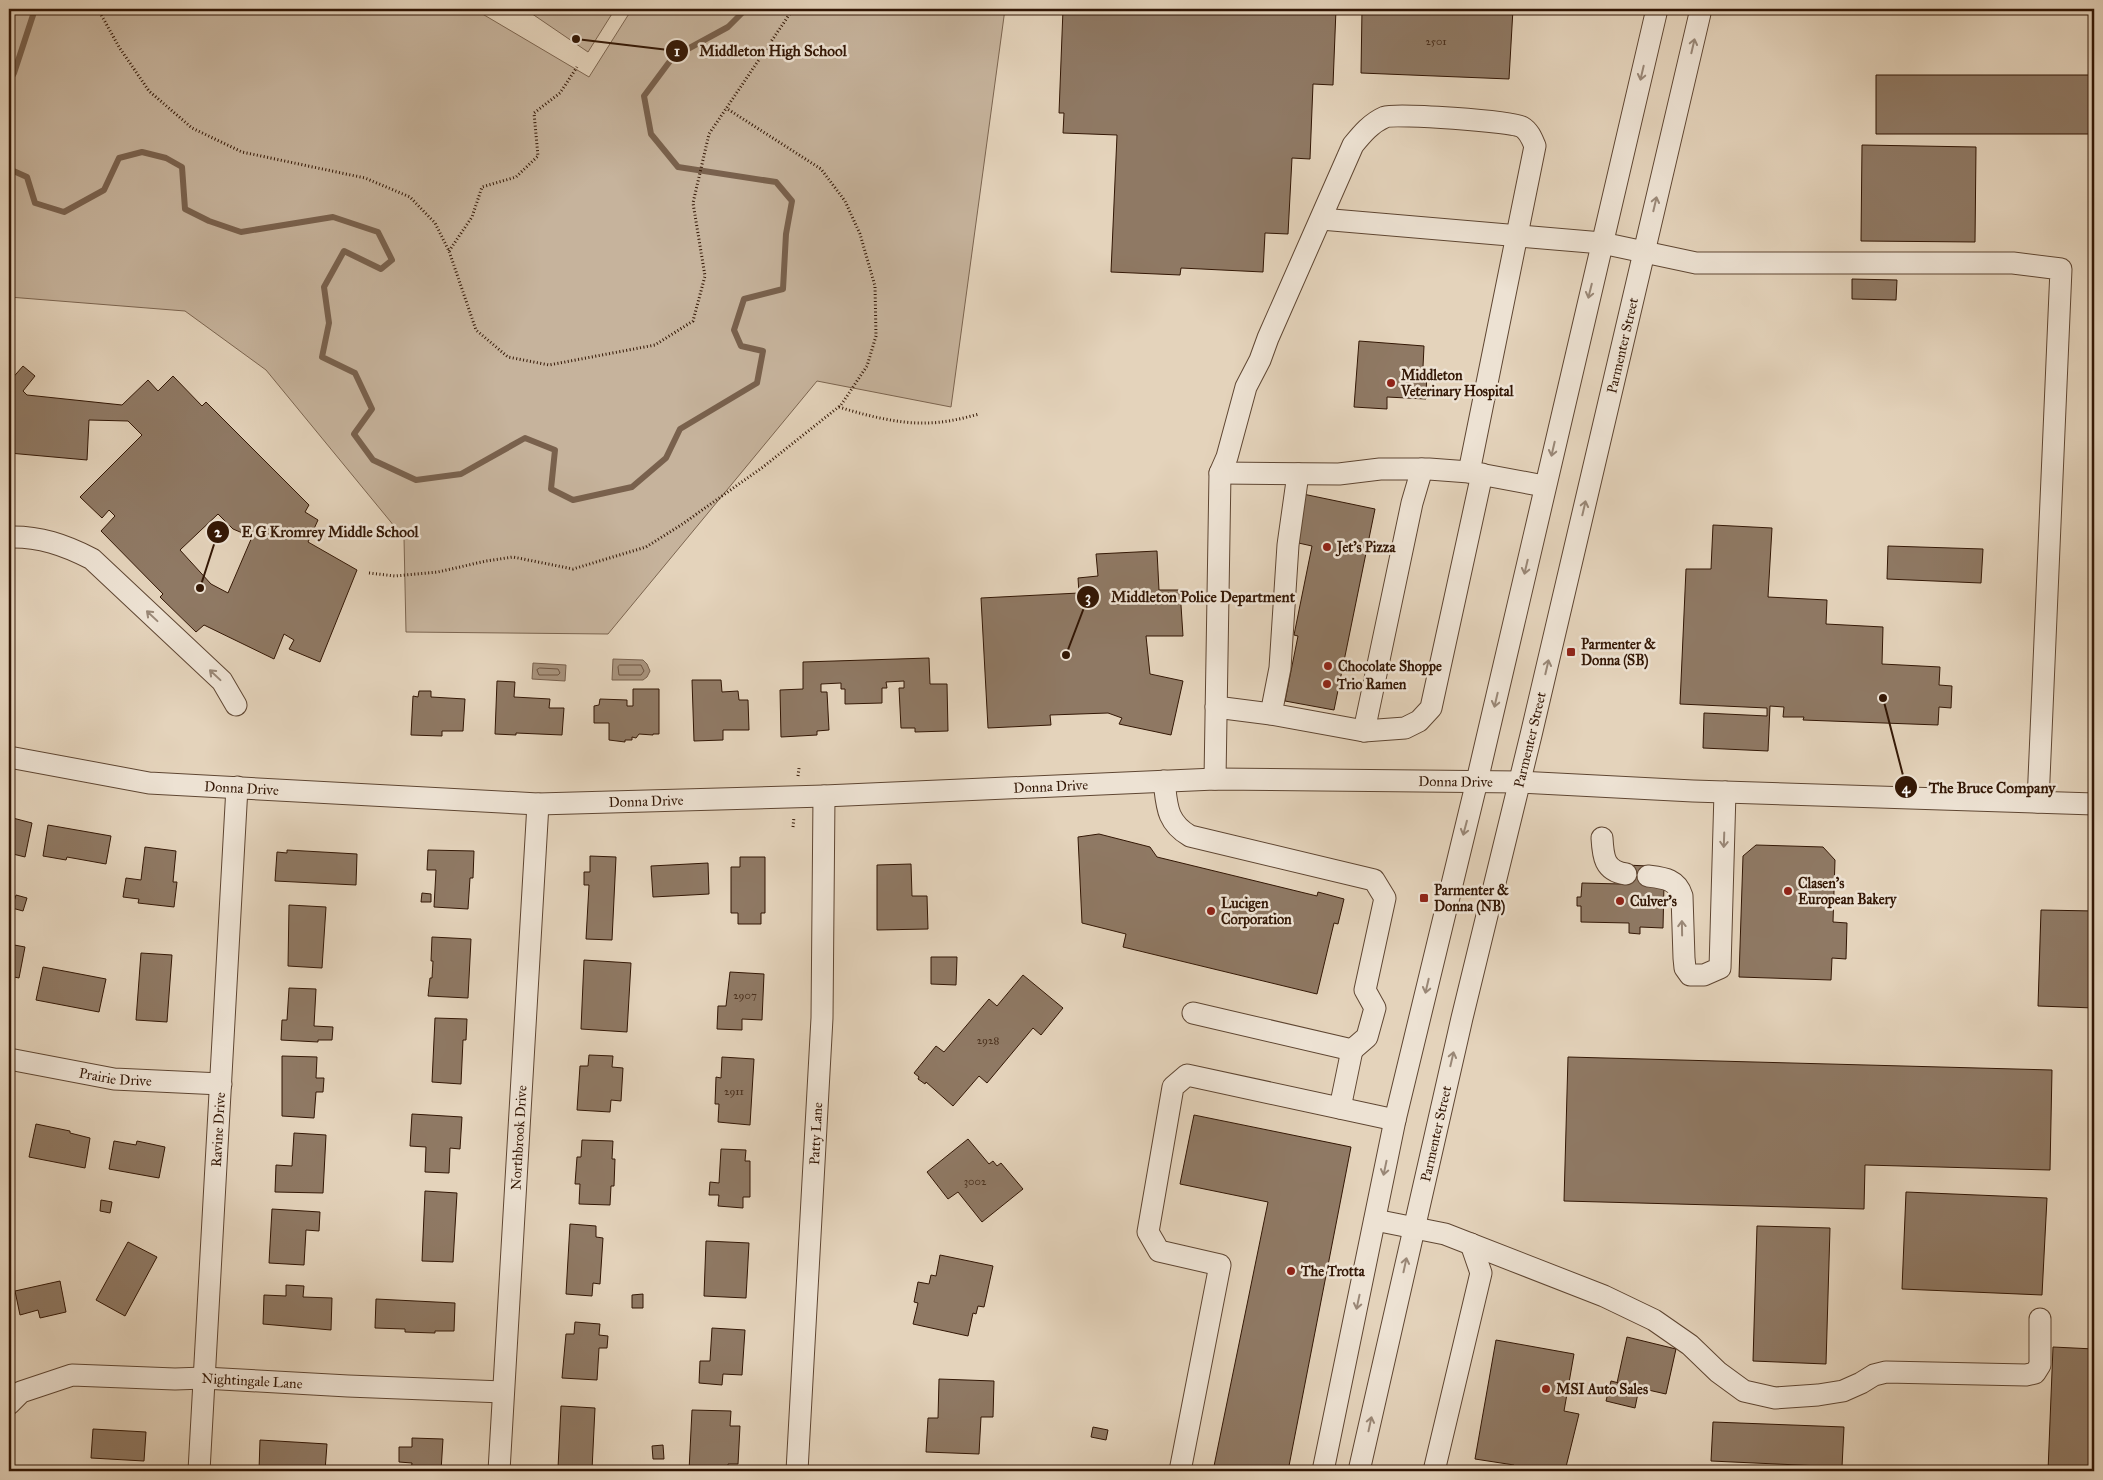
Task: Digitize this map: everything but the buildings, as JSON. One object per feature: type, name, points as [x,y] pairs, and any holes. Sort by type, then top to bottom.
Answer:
[{"type":"street","points":[[1325,1471],[1395,1120],[1477,781],[1544,486],[1657,9]]},
{"type":"street","name":"Parmenter Street","points":[[1359,1471],[1413,1226],[1520,782],[1701,9]]},
{"type":"street","points":[[1215,778],[1216,707],[1220,474],[1228,457],[1246,387],[1260,360],[1353,145],[1368,127],[1386,117],[1501,121],[1523,127],[1530,135],[1535,146],[1431,708],[1419,721],[1405,728],[1364,732],[1270,714],[1216,707]]},
{"type":"street","points":[[1321,219],[1602,243],[1696,263],[2013,263],[2061,269],[2038,802]]},
{"type":"street","points":[[1220,474],[1339,474],[1380,470],[1422,469],[1476,473],[1544,486]]},
{"type":"street","points":[[1364,732],[1412,503],[1422,469]]},
{"type":"street","points":[[1270,714],[1280,668],[1288,545],[1298,474]]},
{"type":"street","points":[[9,537],[27,536],[67,546],[92,559],[222,681],[236,705]]},
{"type":"street","name":"Donna Drive","points":[[9,757],[150,783],[538,804],[824,796],[1215,778],[1520,782],[1725,792],[2094,804]]},
{"type":"street","points":[[1164,781],[1168,810],[1171,817],[1180,830],[1190,836],[1374,880],[1385,898],[1365,990],[1375,1008],[1367,1037],[1352,1050],[1340,1108]]},
{"type":"street","name":"Ravine Drive","points":[[199,1471],[237,787]]},
{"type":"street","points":[[1648,876],[1667,879],[1674,882],[1680,888],[1685,968],[1690,975],[1704,975],[1720,968],[1725,792]]},
{"type":"street","name":"Patty Lane","points":[[797,1471],[822,1018],[824,796]]},
{"type":"street","name":"Northbrook Drive","points":[[498,1471],[538,804]]},
{"type":"street","points":[[1602,838],[1603,856],[1606,865],[1610,869],[1626,874]]},
{"type":"street","points":[[1192,1013],[1352,1050]]},
{"type":"street","name":"Prairie Drive","points":[[9,1059],[114,1079],[221,1084]]},
{"type":"street","points":[[1180,1471],[1220,1265],[1159,1251],[1148,1232],[1173,1087],[1187,1074],[1395,1120]]},
{"type":"street","points":[[1375,1220],[1413,1226],[1445,1234],[1604,1296],[1654,1320],[1690,1345],[1718,1372],[1744,1391],[1775,1398],[1844,1391],[1874,1375],[1886,1372],[2026,1375],[2035,1373],[2040,1365],[2040,1319]]},
{"type":"street","points":[[1434,1471],[1481,1273],[1471,1244]]},
{"type":"street","name":"Nightingale Lane","points":[[9,1404],[21,1392],[65,1375],[204,1378],[358,1387],[503,1392]]},
{"type":"path","points":[[98,9],[119,47],[149,91],[192,128],[242,152],[366,178],[410,197],[435,223],[449,251],[476,330],[508,357],[549,365],[655,345],[693,321],[705,276],[693,203],[709,134],[793,9]]},
{"type":"path","points":[[449,251],[472,217],[482,187],[516,177],[538,156],[534,113],[560,93],[577,67]]},
{"type":"path","points":[[369,573],[395,576],[438,572],[486,560],[513,557],[573,569],[646,547],[681,526],[763,467],[838,407],[867,366],[876,336],[875,286],[860,234],[845,201],[821,169],[726,108]]},
{"type":"path","points":[[838,407],[870,417],[924,424],[958,420],[979,414]]},
{"type":"shaded area","points":[[9,9],[474,9],[589,77],[632,9],[1005,9],[951,407],[817,381],[608,634],[406,632],[404,538],[266,370],[185,311],[9,297]]},
{"type":"shaded area","points":[[525,9],[615,9],[588,52]]},
{"type":"water","points":[[613,659],[643,660],[650,671],[643,680],[612,680]]},
{"type":"water","points":[[533,663],[566,665],[565,681],[532,679]]},
{"type":"waterway","points":[[9,82],[14,73],[35,9]]},
{"type":"waterway","points":[[9,169],[27,177],[35,203],[64,212],[104,190],[119,158],[142,152],[166,158],[182,167],[185,209],[209,221],[241,232],[333,217],[378,232],[392,260],[381,269],[344,251],[324,287],[329,323],[322,357],[355,373],[372,409],[354,434],[373,460],[416,480],[461,474],[525,438],[555,450],[551,489],[573,500],[632,487],[666,458],[680,429],[757,383],[763,351],[741,346],[734,330],[744,299],[783,289],[786,234],[792,201],[776,182],[678,167],[651,134],[644,96],[673,57],[728,27],[746,9]]},
{"type":"place","name":"Middleton High School","points":[[576,39]]},
{"type":"place","name":"Middleton Veterinary Hospital","points":[[1391,383]]},
{"type":"place","name":"Jet's Pizza","points":[[1327,547]]},
{"type":"place","name":"E G Kromrey Middle School","points":[[200,588]]},
{"type":"place","name":"Parmenter & Donna (SB)","points":[[1571,652]]},
{"type":"place","name":"Middleton Police Department","points":[[1066,655]]},
{"type":"place","name":"Chocolate Shoppe","points":[[1328,666]]},
{"type":"place","name":"Trio Ramen","points":[[1327,684]]},
{"type":"place","name":"The Bruce Company","points":[[1883,698]]},
{"type":"place","name":"Clasen's European Bakery","points":[[1788,891]]},
{"type":"place","name":"Parmenter & Donna (NB)","points":[[1424,898]]},
{"type":"place","name":"Culver's","points":[[1620,901]]},
{"type":"place","name":"Lucigen Corporation","points":[[1211,911]]},
{"type":"place","name":"The Trotta","points":[[1291,1271]]},
{"type":"place","name":"MSI Auto Sales","points":[[1546,1389]]}]
